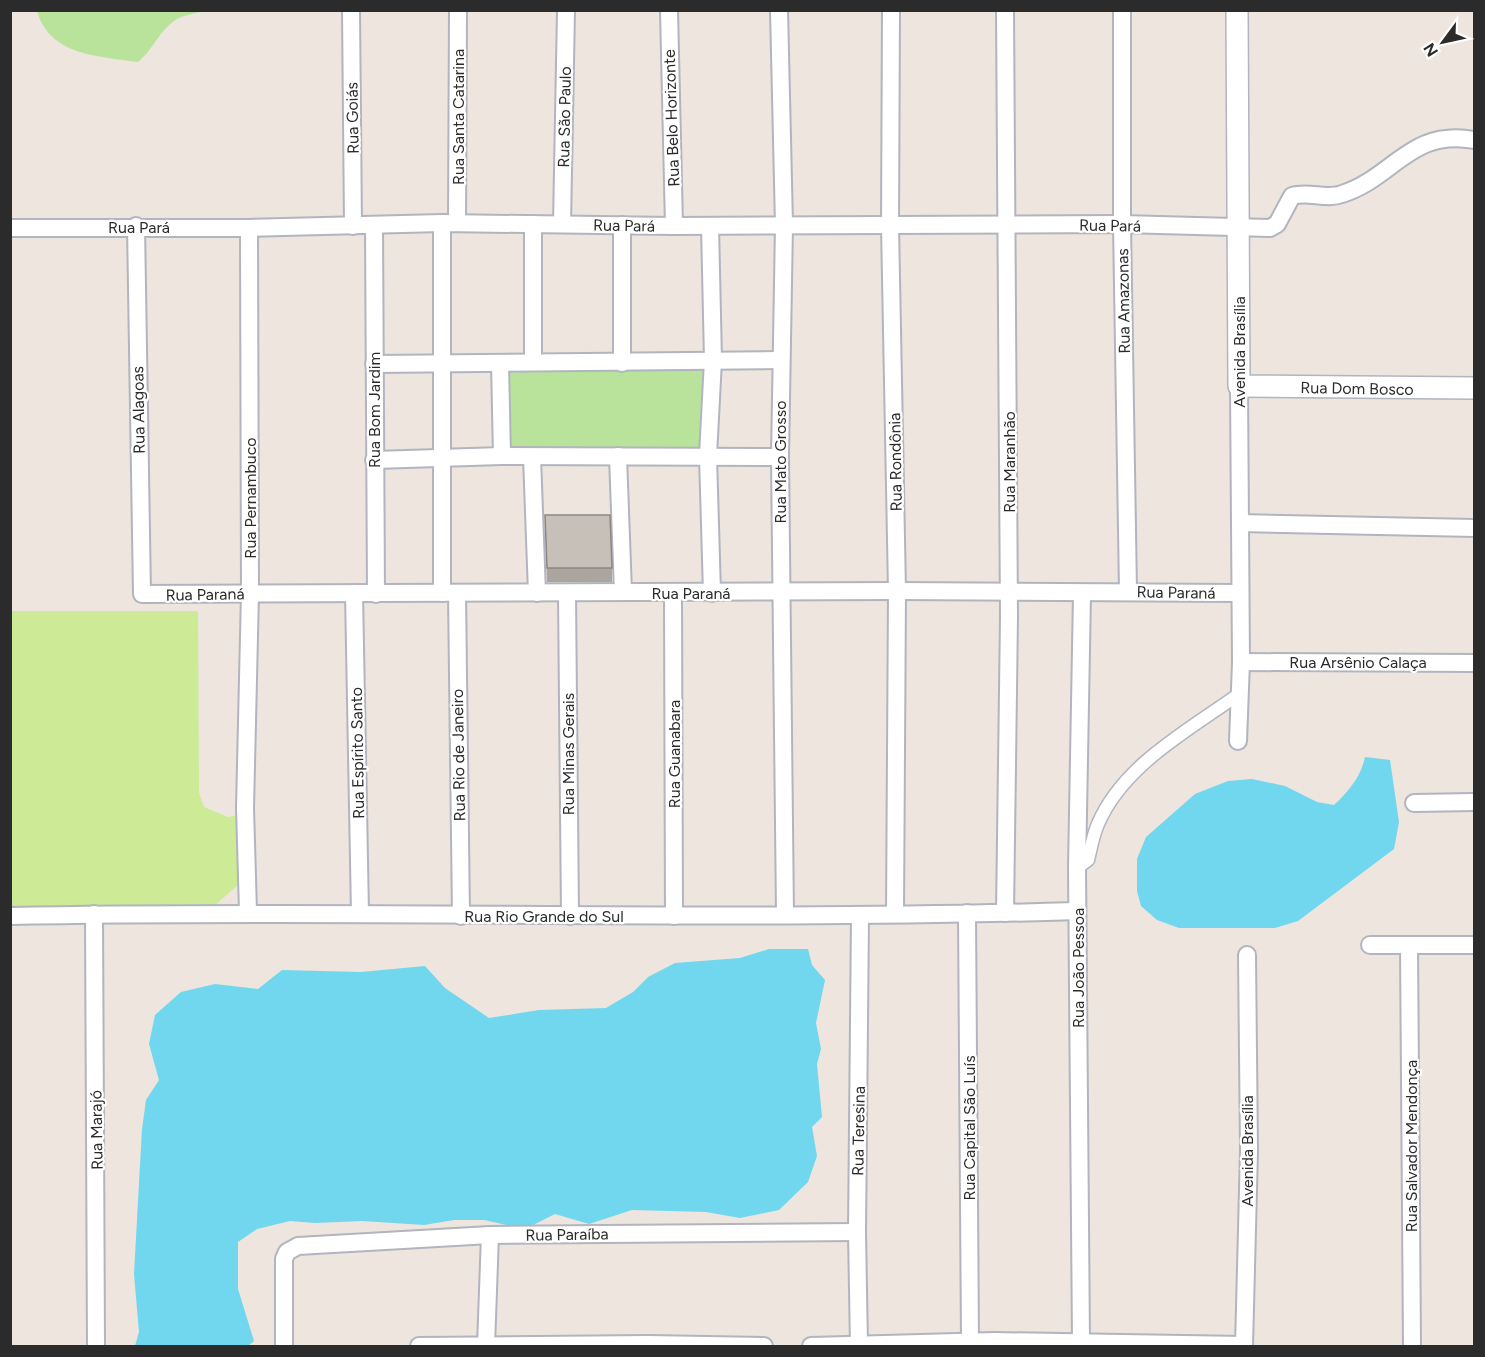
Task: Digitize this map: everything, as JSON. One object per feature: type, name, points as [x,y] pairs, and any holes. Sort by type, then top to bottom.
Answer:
[{"type":"street","name":"Rua Goiás","points":[[351,10],[353,226]]},
{"type":"street","name":"Rua Santa Catarina","points":[[442,362],[458,10]]},
{"type":"street","name":"Rua São Paulo","points":[[562,224],[566,10]]},
{"type":"street","name":"Rua Belo Horizonte","points":[[669,10],[674,226]]},
{"type":"street","name":"Rua Mato Grosso","points":[[779,10],[784,225],[780,457],[785,915]]},
{"type":"street","name":"Rua Rondônia","points":[[891,10],[890,225],[897,591],[895,914]]},
{"type":"street","name":"Rua Maranhão","points":[[1005,10],[1009,593],[1005,913]]},
{"type":"street","name":"Rua Amazonas","points":[[1122,10],[1122,224],[1128,591]]},
{"type":"street","name":"Avenida Brasília","points":[[1238,10],[1241,662],[1238,741]]},
{"type":"street","name":"Rua Pará","points":[[10,228],[136,226],[249,228],[449,223],[674,226],[1122,224],[1270,228],[1277,224],[1292,196],[1302,193],[1332,197],[1344,194],[1396,160],[1431,141],[1452,136],[1474,140]]},
{"type":"street","points":[[533,224],[533,362]]},
{"type":"street","name":"Rua Bom Jardim","points":[[374,225],[376,594]]},
{"type":"street","points":[[622,225],[622,363]]},
{"type":"street","name":"Rua Alagoas","points":[[136,226],[141,594]]},
{"type":"street","points":[[710,226],[713,360],[708,456],[712,593]]},
{"type":"street","name":"Rua Pernambuco","points":[[248,912],[245,808],[250,593],[249,228]]},
{"type":"street","points":[[374,364],[780,360]]},
{"type":"street","name":"Rua Rio de Janeiro","points":[[442,362],[442,459],[461,916]]},
{"type":"street","points":[[500,363],[502,456]]},
{"type":"street","name":"Rua Dom Bosco","points":[[1239,386],[1474,388]]},
{"type":"street","points":[[374,460],[502,456],[780,457]]},
{"type":"street","points":[[618,456],[623,592]]},
{"type":"street","points":[[532,457],[537,593]]},
{"type":"street","points":[[1240,523],[1474,528]]},
{"type":"street","name":"Rua Paraná","points":[[141,594],[897,591],[1082,594],[1128,591],[1240,593]]},
{"type":"street","name":"Rua Espírito Santo","points":[[354,593],[360,914]]},
{"type":"street","name":"Rua Minas Gerais","points":[[567,593],[570,916]]},
{"type":"street","name":"Rua Guanabara","points":[[673,593],[674,916]]},
{"type":"street","name":"Rua João Pessoa","points":[[1081,1342],[1077,868],[1082,594]]},
{"type":"street","name":"Rua Arsênio Calaça","points":[[1241,662],[1474,663]]},
{"type":"street","points":[[1077,868],[1088,860],[1097,825],[1106,808],[1137,769],[1239,694]]},
{"type":"street","points":[[1414,803],[1474,802]]},
{"type":"street","name":"Rua Rio Grande do Sul","points":[[10,916],[248,912],[461,916],[860,916],[1077,911]]},
{"type":"street","name":"Rua Capital São Luís","points":[[967,913],[970,1342]]},
{"type":"street","name":"Rua Marajó","points":[[94,915],[96,1347]]},
{"type":"street","name":"Rua Teresina","points":[[859,1346],[857,1232],[860,916]]},
{"type":"street","points":[[1370,945],[1474,945]]},
{"type":"street","name":"Rua Salvador Mendonça","points":[[1409,945],[1412,1347]]},
{"type":"street","name":"Avenida Brasília","points":[[1244,1346],[1249,1151],[1247,955]]},
{"type":"street","name":"Rua Paraíba","points":[[284,1347],[284,1259],[287,1252],[298,1246],[490,1235],[857,1232]]},
{"type":"street","points":[[486,1345],[490,1235]]},
{"type":"street","points":[[811,1347],[970,1342],[1244,1346]]},
{"type":"street","points":[[419,1347],[486,1345],[764,1347]]},
{"type":"green space","points":[[37,10],[205,11],[183,16],[171,23],[138,62],[92,55],[64,45],[43,26]]},
{"type":"green space","points":[[703,361],[701,451],[507,452],[503,362]]},
{"type":"green space","points":[[11,611],[198,611],[199,793],[204,807],[228,817],[239,815],[239,884],[214,906],[11,908]]},
{"type":"water","points":[[1365,757],[1390,760],[1399,822],[1394,849],[1298,921],[1275,928],[1179,928],[1157,920],[1141,906],[1137,891],[1137,859],[1146,837],[1195,794],[1228,781],[1252,779],[1285,786],[1317,802],[1334,805],[1353,784]]},
{"type":"water","points":[[769,949],[808,949],[812,965],[825,980],[816,1023],[821,1049],[817,1064],[822,1117],[812,1127],[817,1156],[808,1182],[779,1210],[740,1218],[706,1212],[632,1210],[589,1224],[555,1214],[525,1229],[484,1220],[454,1220],[424,1225],[362,1221],[315,1223],[290,1221],[257,1229],[238,1242],[238,1289],[254,1341],[248,1346],[135,1346],[139,1332],[134,1274],[142,1129],[146,1100],[159,1080],[149,1044],[155,1015],[181,992],[215,984],[258,989],[282,970],[361,972],[425,966],[445,988],[489,1018],[539,1010],[606,1008],[633,992],[648,977],[675,963],[740,958]]},
{"type":"building","points":[[545,515],[610,515],[612,568],[547,568]]}]
